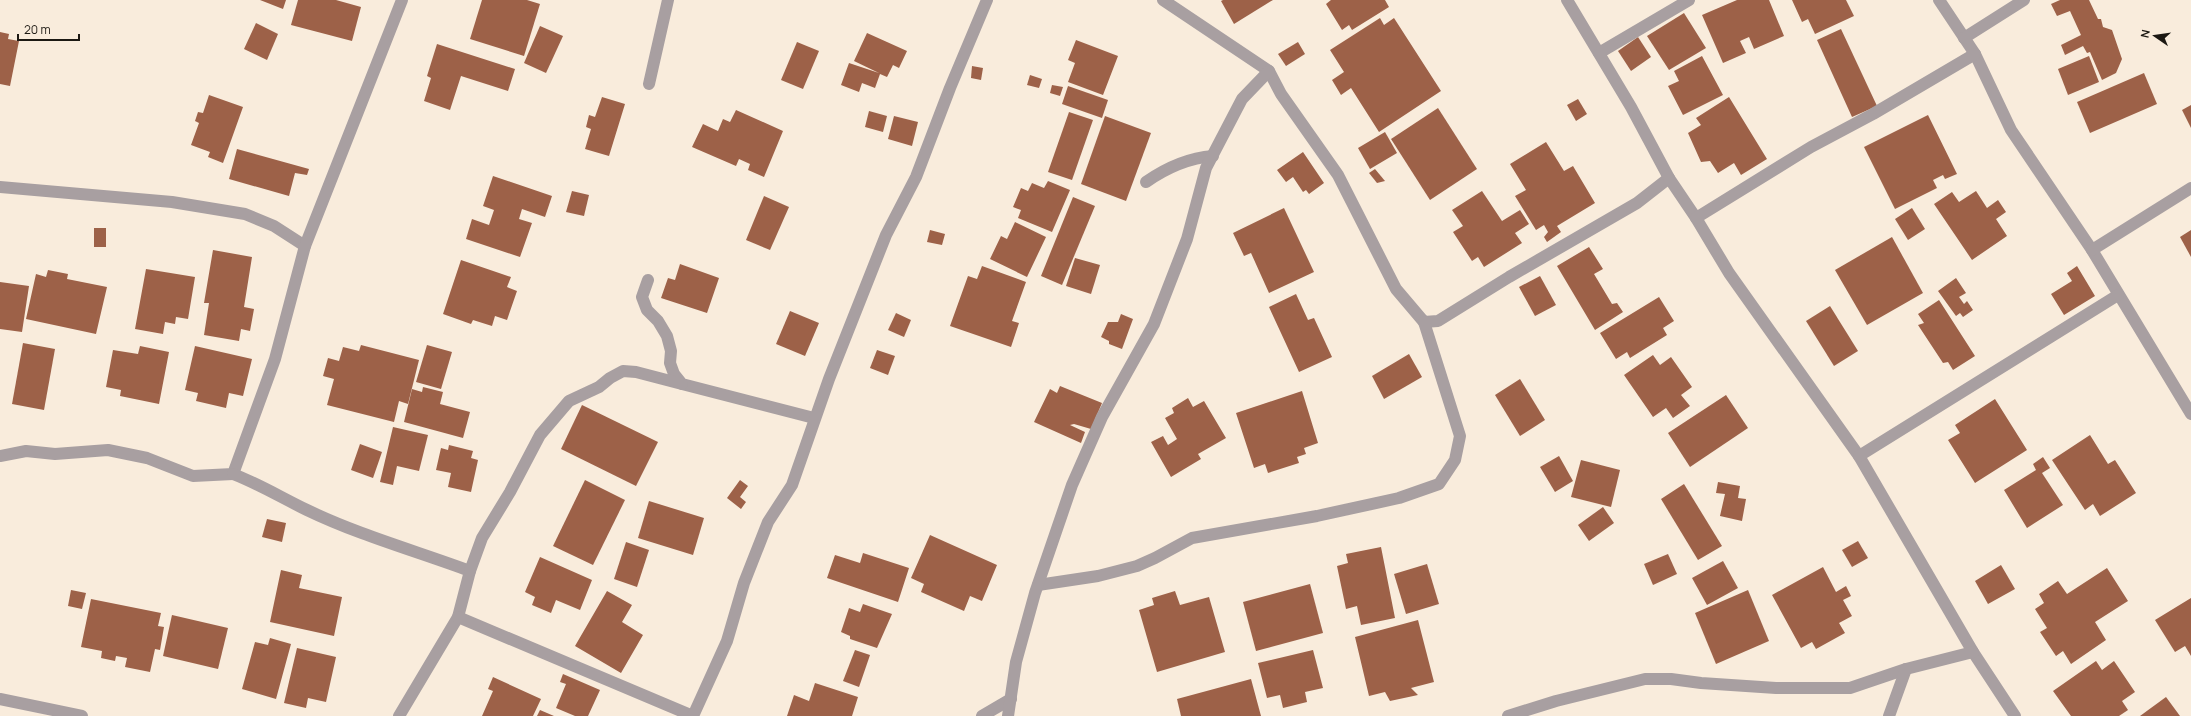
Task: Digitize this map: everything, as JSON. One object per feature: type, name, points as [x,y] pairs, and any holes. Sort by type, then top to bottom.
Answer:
[{"type":"street","points":[[233,474],[275,359],[305,246],[402,0]]},
{"type":"street","points":[[649,84],[668,0]]},
{"type":"street","points":[[458,617],[693,716],[727,641],[744,583],[768,522],[792,485],[814,418],[886,235],[916,177],[950,88],[987,0]]},
{"type":"street","points":[[1038,585],[1098,576],[1137,566],[1192,538],[1317,516],[1399,498],[1439,484],[1455,460],[1460,436],[1424,322],[1396,289],[1338,176],[1281,94],[1269,71],[1163,0]]},
{"type":"street","points":[[1566,0],[1599,53],[1669,178],[1696,218],[1729,273],[1860,456],[1974,652],[2015,716]]},
{"type":"street","points":[[1599,53],[1689,0]]},
{"type":"street","points":[[1939,0],[1976,54],[2012,130],[2092,250],[2191,414]]},
{"type":"street","points":[[1964,38],[2024,0]]},
{"type":"street","points":[[1696,218],[1811,147],[1873,114],[1976,54]]},
{"type":"street","points":[[1008,716],[1016,662],[1038,585],[1072,485],[1102,416],[1154,324],[1187,239],[1206,168],[1242,99],[1269,71]]},
{"type":"street","points":[[1146,182],[1163,170],[1198,157],[1213,156]]},
{"type":"street","points":[[1424,322],[1438,321],[1509,277],[1637,203],[1669,178]]},
{"type":"street","points":[[0,187],[172,202],[245,214],[274,226],[305,246]]},
{"type":"street","points":[[2092,250],[2191,188]]},
{"type":"street","points":[[648,280],[642,297],[647,310],[658,321],[667,336],[671,352],[670,363],[674,374],[682,384]]},
{"type":"street","points":[[1860,456],[2118,295]]},
{"type":"street","points":[[399,716],[458,617],[470,571],[482,538],[510,492],[540,435],[569,401],[599,387],[610,378],[623,371],[636,372],[814,418]]},
{"type":"street","points":[[0,456],[26,451],[55,454],[108,450],[147,458],[193,476],[233,474],[262,486],[307,510],[379,539],[410,548],[470,571]]},
{"type":"street","points":[[1508,716],[1556,701],[1645,679],[1671,678],[1700,683],[1776,688],[1850,688],[1906,669],[1974,652]]},
{"type":"street","points":[[1889,716],[1906,669]]},
{"type":"street","points":[[0,699],[82,716]]},
{"type":"street","points":[[982,716],[1011,699]]},
{"type":"building","points":[[260,0],[286,0],[283,9]]},
{"type":"building","points":[[298,0],[336,0],[361,7],[352,41],[291,25]]},
{"type":"building","points":[[482,0],[527,0],[540,4],[524,56],[470,39]]},
{"type":"building","points":[[1273,0],[1234,24],[1221,1]]},
{"type":"building","points":[[1331,0],[1385,0],[1389,7],[1352,30],[1349,25],[1342,30],[1326,4]]},
{"type":"building","points":[[1737,0],[1769,0],[1784,36],[1754,49],[1749,37],[1740,41],[1746,53],[1723,63],[1702,15]]},
{"type":"building","points":[[1792,0],[1846,0],[1854,16],[1815,34],[1808,19],[1802,22]]},
{"type":"building","points":[[2060,0],[2089,0],[2098,19],[2101,19],[2103,27],[2112,30],[2122,59],[2116,73],[2102,80],[2090,52],[2087,53],[2083,46],[2065,55],[2061,45],[2081,35],[2070,11],[2057,16],[2051,4]]},
{"type":"building","points":[[1684,13],[1706,48],[1669,70],[1647,36]]},
{"type":"building","points":[[1380,18],[1384,25],[1394,18],[1441,91],[1379,132],[1351,88],[1341,95],[1332,80],[1344,72],[1330,50]]},
{"type":"building","points":[[256,23],[278,34],[267,60],[244,49]]},
{"type":"building","points":[[540,26],[563,36],[546,73],[524,63]]},
{"type":"building","points":[[1841,29],[1877,106],[1852,117],[1817,40]]},
{"type":"building","points":[[0,32],[9,34],[8,39],[19,41],[10,86],[0,84]]},
{"type":"building","points":[[867,33],[907,51],[899,68],[893,65],[887,77],[880,74],[875,88],[862,83],[859,92],[841,85],[849,63],[879,73],[854,61]]},
{"type":"building","points":[[1638,37],[1651,57],[1631,71],[1618,51]]},
{"type":"building","points":[[1076,40],[1118,56],[1103,95],[1068,82],[1075,63],[1068,60]]},
{"type":"building","points":[[797,42],[819,51],[803,89],[781,80]]},
{"type":"building","points":[[1298,42],[1305,54],[1286,66],[1278,54]]},
{"type":"building","points":[[437,44],[515,69],[508,91],[461,76],[450,110],[424,101],[431,78],[427,76]]},
{"type":"building","points":[[1702,56],[1723,95],[1683,115],[1668,86],[1679,81],[1674,71]]},
{"type":"building","points":[[2089,56],[2099,82],[2068,95],[2058,69]]},
{"type":"building","points":[[972,66],[983,68],[981,80],[971,78]]},
{"type":"building","points":[[2144,73],[2157,104],[2090,133],[2077,102]]},
{"type":"building","points":[[1030,75],[1042,79],[1039,88],[1027,85]]},
{"type":"building","points":[[1052,85],[1063,87],[1060,96],[1050,93]]},
{"type":"building","points":[[1068,86],[1108,100],[1102,118],[1062,104]]},
{"type":"building","points":[[209,95],[243,107],[223,163],[208,157],[210,152],[191,145],[199,123],[195,121],[198,112],[203,113]]},
{"type":"building","points":[[602,97],[625,104],[609,156],[585,149],[591,129],[586,127],[589,115],[595,117]]},
{"type":"building","points":[[1729,97],[1767,159],[1741,175],[1734,163],[1718,173],[1710,161],[1701,162],[1688,133],[1701,125],[1696,118]]},
{"type":"building","points":[[1578,99],[1587,114],[1576,121],[1567,105]]},
{"type":"building","points":[[2191,105],[2191,128],[2182,110]]},
{"type":"building","points":[[1438,108],[1477,169],[1430,200],[1391,139]]},
{"type":"building","points":[[736,110],[783,131],[764,177],[748,170],[750,164],[739,159],[736,166],[692,147],[703,124],[718,131],[723,119],[730,122]]},
{"type":"building","points":[[869,111],[887,116],[883,132],[865,127]]},
{"type":"building","points":[[1069,112],[1093,120],[1072,180],[1048,172]]},
{"type":"building","points":[[1928,115],[1957,174],[1945,179],[1943,175],[1933,180],[1937,188],[1895,209],[1864,147]]},
{"type":"building","points":[[894,116],[918,122],[912,146],[888,139]]},
{"type":"building","points":[[1105,116],[1151,133],[1126,201],[1081,184]]},
{"type":"building","points":[[1385,132],[1397,153],[1370,169],[1358,148]]},
{"type":"building","points":[[1546,142],[1564,171],[1573,166],[1595,203],[1557,226],[1561,232],[1547,242],[1544,237],[1548,232],[1544,225],[1536,230],[1515,196],[1526,190],[1510,164]]},
{"type":"building","points":[[237,149],[309,169],[307,175],[295,173],[289,196],[229,179]]},
{"type":"building","points":[[1303,152],[1324,183],[1309,194],[1306,190],[1303,192],[1293,177],[1286,182],[1277,170]]},
{"type":"building","points":[[1375,169],[1385,181],[1377,183],[1369,173]]},
{"type":"building","points":[[493,176],[552,196],[545,217],[522,209],[519,219],[532,223],[520,257],[466,239],[472,219],[489,225],[494,210],[483,206]]},
{"type":"building","points":[[1048,181],[1070,190],[1052,232],[1018,218],[1021,210],[1013,207],[1021,188],[1028,191],[1032,183],[1044,188]]},
{"type":"building","points":[[572,191],[589,195],[584,216],[566,212]]},
{"type":"building","points":[[1482,191],[1502,221],[1520,210],[1529,224],[1515,233],[1522,243],[1484,267],[1478,257],[1472,261],[1453,232],[1463,226],[1452,210]]},
{"type":"building","points":[[1976,191],[1987,208],[1998,200],[2006,212],[1996,219],[2007,236],[1972,260],[1934,204],[1952,192],[1959,202]]},
{"type":"building","points":[[764,196],[789,207],[770,250],[746,240]]},
{"type":"building","points":[[1073,197],[1095,206],[1062,285],[1041,276]]},
{"type":"building","points":[[1284,208],[1314,272],[1269,293],[1251,253],[1244,256],[1233,233]]},
{"type":"building","points":[[1912,208],[1925,229],[1908,240],[1895,219]]},
{"type":"building","points":[[1015,222],[1046,237],[1027,277],[990,259],[1001,236],[1007,239]]},
{"type":"building","points":[[94,228],[106,228],[106,247],[94,247]]},
{"type":"building","points":[[930,230],[945,234],[942,245],[927,242]]},
{"type":"building","points":[[2191,230],[2191,257],[2180,237]]},
{"type":"building","points":[[1892,237],[1923,293],[1867,325],[1835,270]]},
{"type":"building","points":[[1589,247],[1603,269],[1594,274],[1612,304],[1617,303],[1623,312],[1595,330],[1557,266]]},
{"type":"building","points":[[213,250],[252,257],[244,307],[254,309],[250,331],[241,329],[239,341],[204,335],[209,303],[204,303]]},
{"type":"building","points":[[1075,258],[1100,265],[1091,294],[1066,286]]},
{"type":"building","points":[[461,260],[511,277],[507,287],[517,291],[507,320],[495,316],[492,326],[473,320],[471,324],[443,314]]},
{"type":"building","points":[[680,264],[719,278],[707,313],[661,298],[668,278],[675,280]]},
{"type":"building","points":[[982,266],[1026,282],[1012,321],[1019,323],[1011,347],[950,326],[968,276],[977,279]]},
{"type":"building","points":[[2077,266],[2095,296],[2064,315],[2051,294],[2072,281],[2067,273]]},
{"type":"building","points":[[146,269],[195,277],[188,319],[176,317],[175,324],[165,322],[163,334],[135,329]]},
{"type":"building","points":[[48,270],[68,274],[67,279],[107,287],[96,334],[26,319],[36,274],[46,277]]},
{"type":"building","points":[[1540,276],[1556,305],[1535,316],[1519,287]]},
{"type":"building","points":[[1956,278],[1966,293],[1959,297],[1964,304],[1967,301],[1973,310],[1963,317],[1960,313],[1956,316],[1938,291]]},
{"type":"building","points":[[0,282],[29,286],[22,332],[0,329]]},
{"type":"building","points":[[1296,294],[1308,320],[1314,318],[1332,357],[1299,372],[1269,307]]},
{"type":"building","points":[[1659,297],[1674,321],[1663,328],[1667,335],[1630,358],[1627,352],[1616,359],[1600,333]]},
{"type":"building","points":[[1939,300],[1975,356],[1953,370],[1948,362],[1943,363],[1918,325],[1924,323],[1918,314]]},
{"type":"building","points":[[1830,306],[1858,351],[1834,366],[1806,321]]},
{"type":"building","points":[[790,311],[819,323],[805,356],[776,344]]},
{"type":"building","points":[[896,313],[911,320],[904,337],[888,330]]},
{"type":"building","points":[[1121,314],[1133,319],[1122,349],[1109,344],[1109,341],[1101,337],[1108,322],[1118,322]]},
{"type":"building","points":[[23,343],[55,349],[44,410],[12,404]]},
{"type":"building","points":[[361,345],[419,360],[408,404],[399,401],[394,422],[327,405],[334,379],[323,376],[328,358],[339,361],[343,347],[359,351]]},
{"type":"building","points":[[427,345],[452,352],[441,389],[416,382]]},
{"type":"building","points":[[140,346],[169,352],[159,404],[120,396],[121,390],[106,387],[113,350],[138,354]]},
{"type":"building","points":[[195,346],[252,359],[243,396],[229,393],[226,408],[196,401],[198,393],[185,390]]},
{"type":"building","points":[[877,350],[895,356],[888,375],[870,368]]},
{"type":"building","points":[[1409,354],[1422,377],[1384,399],[1372,376]]},
{"type":"building","points":[[1653,355],[1660,365],[1671,357],[1692,387],[1681,395],[1690,406],[1673,418],[1666,408],[1653,417],[1624,375]]},
{"type":"building","points":[[1520,379],[1545,420],[1520,436],[1495,395]]},
{"type":"building","points":[[1060,386],[1102,403],[1091,429],[1074,424],[1070,425],[1085,432],[1081,443],[1034,422],[1050,389],[1057,393]]},
{"type":"building","points":[[423,387],[443,392],[440,404],[470,412],[463,438],[404,422],[412,389],[422,392]]},
{"type":"building","points":[[1302,391],[1318,443],[1304,448],[1306,454],[1297,457],[1299,463],[1268,473],[1265,464],[1254,468],[1236,413]]},
{"type":"building","points":[[1726,395],[1748,428],[1690,467],[1668,433]]},
{"type":"building","points":[[1188,398],[1193,407],[1204,401],[1226,438],[1198,454],[1201,459],[1171,477],[1151,442],[1163,436],[1168,445],[1177,439],[1165,418],[1174,413],[1172,408]]},
{"type":"building","points":[[1995,399],[2027,450],[1975,483],[1948,440],[1960,433],[1955,425]]},
{"type":"building","points":[[582,405],[658,442],[636,486],[561,449]]},
{"type":"building","points":[[393,427],[428,435],[419,471],[397,466],[393,485],[380,482]]},
{"type":"building","points":[[2090,435],[2108,464],[2115,460],[2136,493],[2100,516],[2093,504],[2085,510],[2052,460]]},
{"type":"building","points":[[360,444],[382,452],[373,478],[351,470]]},
{"type":"building","points":[[449,445],[473,451],[471,458],[478,460],[471,492],[448,487],[451,473],[436,470],[441,448],[448,450]]},
{"type":"building","points":[[1559,456],[1573,481],[1555,492],[1540,467]]},
{"type":"building","points":[[2043,457],[2050,468],[2042,473],[2063,505],[2027,528],[2004,490],[2036,470],[2033,464]]},
{"type":"building","points":[[1581,460],[1620,470],[1611,507],[1571,497]]},
{"type":"building","points":[[585,480],[625,500],[593,565],[553,546]]},
{"type":"building","points":[[740,480],[748,486],[740,497],[746,502],[741,509],[727,498]]},
{"type":"building","points":[[1718,482],[1740,486],[1738,498],[1746,499],[1742,521],[1720,516],[1725,494],[1716,493]]},
{"type":"building","points":[[1684,484],[1722,546],[1698,560],[1661,499]]},
{"type":"building","points":[[649,501],[704,518],[693,555],[638,538]]},
{"type":"building","points":[[1603,507],[1614,523],[1589,541],[1578,525]]},
{"type":"building","points":[[267,519],[286,523],[282,542],[262,537]]},
{"type":"building","points":[[930,535],[997,565],[982,601],[970,596],[964,611],[921,592],[924,584],[911,578]]},
{"type":"building","points":[[1858,541],[1868,558],[1852,567],[1842,550]]},
{"type":"building","points":[[626,542],[649,550],[637,587],[614,579]]},
{"type":"building","points":[[1381,547],[1395,618],[1361,625],[1357,606],[1346,609],[1337,566],[1348,563],[1346,554]]},
{"type":"building","points":[[863,553],[909,568],[898,602],[827,578],[835,555],[860,563]]},
{"type":"building","points":[[1668,554],[1677,574],[1653,585],[1644,564]]},
{"type":"building","points":[[540,557],[592,580],[580,610],[556,600],[551,613],[532,605],[535,597],[525,592]]},
{"type":"building","points":[[1723,561],[1738,588],[1707,605],[1692,578]]},
{"type":"building","points":[[1427,564],[1439,604],[1406,614],[1394,574]]},
{"type":"building","points":[[2001,565],[2015,589],[1988,604],[1975,581]]},
{"type":"building","points":[[1823,567],[1836,592],[1846,586],[1851,596],[1843,600],[1852,616],[1839,623],[1845,633],[1816,649],[1812,642],[1801,648],[1772,595]]},
{"type":"building","points":[[2107,568],[2128,601],[2095,622],[2106,640],[2071,664],[2063,651],[2056,656],[2040,632],[2047,628],[2035,609],[2044,603],[2039,594],[2058,581],[2067,594]]},
{"type":"building","points":[[281,570],[302,575],[299,588],[342,597],[334,636],[270,622]]},
{"type":"building","points":[[1310,584],[1323,633],[1256,651],[1243,602]]},
{"type":"building","points":[[71,590],[86,593],[82,609],[68,606]]},
{"type":"building","points":[[1748,590],[1769,641],[1716,664],[1695,613]]},
{"type":"building","points":[[607,591],[632,605],[622,622],[643,635],[621,673],[575,646]]},
{"type":"building","points":[[1175,591],[1180,605],[1209,597],[1225,652],[1157,672],[1139,610],[1154,605],[1152,598]]},
{"type":"building","points":[[2191,598],[2191,656],[2185,646],[2175,652],[2155,620]]},
{"type":"building","points":[[91,599],[161,613],[158,626],[164,627],[160,650],[155,649],[150,672],[125,667],[127,658],[116,656],[115,661],[101,658],[102,651],[81,647]]},
{"type":"building","points":[[863,604],[892,614],[877,648],[850,639],[850,636],[841,632],[849,608],[860,612]]},
{"type":"building","points":[[172,615],[228,628],[218,669],[163,656]]},
{"type":"building","points":[[1418,620],[1434,682],[1411,688],[1418,695],[1390,701],[1385,692],[1369,696],[1355,637]]},
{"type":"building","points":[[270,638],[291,644],[276,699],[242,689],[255,642],[268,645]]},
{"type":"building","points":[[297,648],[336,657],[326,702],[308,698],[306,708],[284,703]]},
{"type":"building","points":[[855,650],[870,655],[859,687],[843,681]]},
{"type":"building","points":[[1313,650],[1323,688],[1305,692],[1307,702],[1283,708],[1280,695],[1267,698],[1258,663]]},
{"type":"building","points":[[2096,661],[2102,670],[2114,661],[2135,692],[2122,701],[2128,710],[2119,716],[2071,716],[2053,691]]},
{"type":"building","points":[[563,674],[600,690],[588,716],[575,716],[556,708],[566,684],[560,682]]},
{"type":"building","points":[[493,677],[541,699],[533,716],[482,716],[493,691],[488,689]]},
{"type":"building","points":[[1251,679],[1261,716],[1181,716],[1177,699]]},
{"type":"building","points":[[815,683],[858,697],[852,716],[787,716],[794,695],[809,701]]},
{"type":"building","points":[[2166,697],[2180,716],[2140,716]]},
{"type":"building","points":[[540,710],[554,716],[537,716]]}]
